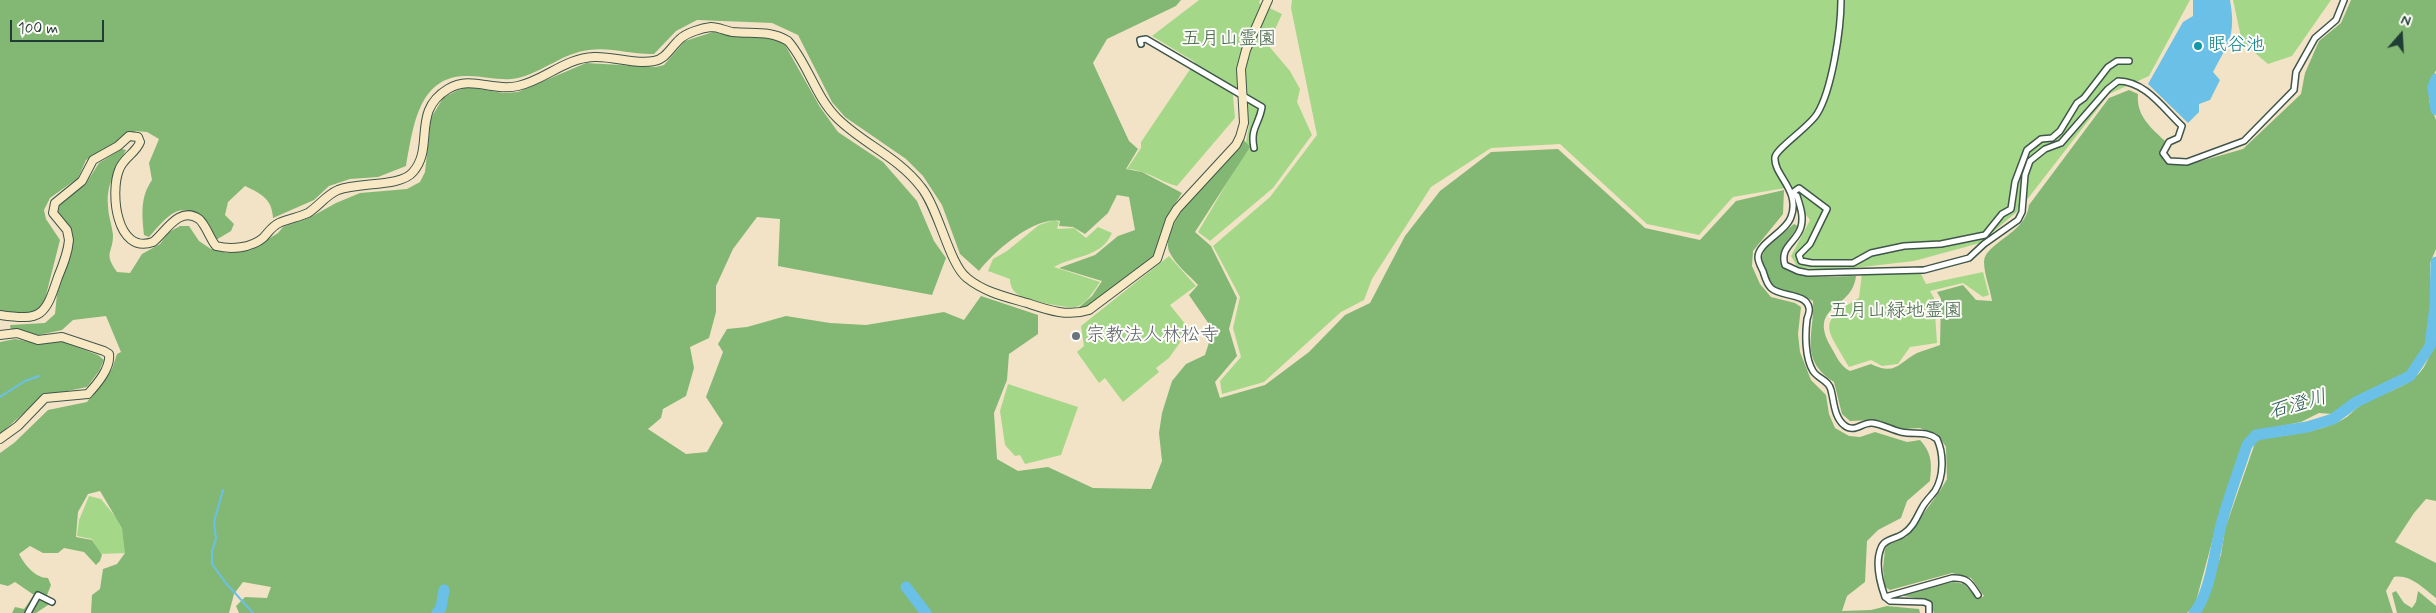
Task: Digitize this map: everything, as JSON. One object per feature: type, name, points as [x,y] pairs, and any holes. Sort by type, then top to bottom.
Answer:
[{"type":"street","points":[[0,315],[29,318],[42,312],[50,303],[69,240],[67,230],[54,214],[55,203],[82,181],[93,160],[118,146],[129,136],[138,137],[140,142],[119,168],[114,199],[123,229],[130,238],[140,243],[153,242],[171,223],[185,216],[200,220],[216,246],[224,248],[248,246],[263,238],[278,224],[307,213],[338,190],[365,184],[396,182],[412,174],[420,162],[429,107],[438,95],[449,88],[469,82],[515,87],[582,58],[604,57],[653,62],[660,59],[680,38],[712,27],[733,32],[777,34],[788,41],[835,116],[849,129],[890,156],[922,188],[932,204],[954,257],[965,277],[988,291],[1050,310],[1078,314],[1089,310],[1157,259],[1170,220],[1177,209],[1236,145],[1244,123],[1241,70],[1246,50],[1268,0]]},
{"type":"street","points":[[1841,0],[1838,36],[1821,107],[1800,134],[1777,151],[1776,164],[1792,193],[1796,196],[1802,220],[1798,232],[1788,244],[1783,259],[1785,265],[1798,271],[1837,273],[1924,270],[1969,258],[1984,244],[2018,220],[2022,212],[2025,175],[2030,161],[2045,150],[2061,143],[2108,89],[2118,81],[2128,81],[2141,86],[2182,126],[2178,138],[2169,142],[2163,153],[2169,161],[2187,162],[2244,141],[2294,90],[2296,72],[2315,38],[2336,20],[2344,0]]},
{"type":"street","points":[[1140,44],[1140,40],[1146,38],[1262,107],[1261,116],[1254,126],[1251,136],[1254,148]]},
{"type":"street","points":[[1792,193],[1799,188],[1827,209],[1810,244],[1799,255],[1801,261],[1812,263],[1853,263],[1871,253],[1904,246],[1941,244],[1985,235],[2002,214],[2011,209],[2015,182],[2027,150],[2041,140],[2052,138],[2060,131],[2077,103],[2084,98],[2108,68],[2117,61],[2129,61]]},
{"type":"street","points":[[1792,193],[1793,208],[1791,219],[1781,231],[1762,247],[1758,254],[1758,260],[1767,283],[1772,289],[1807,303],[1809,308],[1806,341],[1811,362],[1814,372],[1831,388],[1840,421],[1853,429],[1871,423],[1904,433],[1931,434],[1937,439],[1941,448],[1942,464],[1940,480],[1936,490],[1910,528],[1904,534],[1885,542],[1880,549],[1879,571],[1885,597],[1890,601],[1924,602],[1929,604],[1929,613]]},
{"type":"street","points":[[0,335],[17,333],[38,340],[62,337],[104,351],[108,354],[109,359],[102,376],[88,394],[45,398],[18,426],[0,439]]},
{"type":"street","points":[[1885,597],[1952,578],[1962,578],[1969,581],[1978,595]]},
{"type":"street","points":[[28,613],[38,595],[52,602]]},
{"type":"green space","points":[[0,0],[1181,0],[1176,6],[1107,39],[1093,63],[1129,141],[1138,149],[1126,169],[1142,172],[1182,193],[1166,218],[1153,258],[1090,305],[1074,310],[1067,310],[1078,308],[1092,296],[1102,281],[1059,268],[1095,255],[1118,236],[1135,230],[1129,197],[1117,195],[1108,213],[1085,234],[1073,227],[1059,226],[1060,221],[1050,221],[1027,229],[994,254],[979,271],[960,254],[942,205],[923,176],[906,159],[845,117],[832,102],[798,35],[772,23],[697,20],[676,31],[654,54],[597,49],[570,55],[536,72],[518,78],[465,76],[449,79],[437,85],[427,95],[420,108],[411,137],[406,166],[378,177],[350,179],[329,186],[314,200],[273,218],[271,206],[265,198],[245,186],[228,202],[225,215],[234,224],[231,231],[216,240],[198,218],[191,212],[184,210],[177,211],[169,216],[149,237],[144,235],[142,213],[145,193],[152,180],[149,163],[159,139],[147,132],[136,131],[86,160],[78,178],[50,198],[44,210],[46,219],[60,240],[44,303],[39,312],[30,315],[0,311]]},
{"type":"green space","name":"五月山霊園","points":[[1199,0],[1260,0],[1259,3],[1282,14],[1268,45],[1290,71],[1300,89],[1297,102],[1312,135],[1273,188],[1210,241],[1198,232],[1244,154],[1249,125],[1246,92],[1232,85],[1235,118],[1177,186],[1141,171],[1127,169],[1141,148],[1141,142],[1195,62],[1152,36]]},
{"type":"green space","points":[[1292,0],[2190,0],[2149,76],[2109,94],[2019,210],[1980,243],[1914,261],[1836,270],[1798,268],[1791,256],[1810,220],[1785,188],[1733,197],[1699,235],[1647,224],[1560,144],[1491,148],[1431,187],[1372,279],[1364,300],[1341,312],[1264,382],[1222,394],[1220,381],[1241,357],[1233,328],[1240,297],[1213,246],[1270,197],[1317,135],[1291,8]]},
{"type":"green space","points":[[2233,0],[2331,0],[2292,56],[2268,64],[2242,42]]},
{"type":"green space","points":[[2351,0],[2436,0],[2436,70],[2429,86],[2429,101],[2436,120],[2436,249],[2430,263],[2430,306],[2426,345],[2407,372],[2353,398],[2332,414],[2319,413],[2301,422],[2255,431],[2243,443],[2216,527],[2195,605],[2187,613],[1934,613],[1929,600],[1904,596],[1904,594],[1953,582],[1964,584],[1978,599],[1984,596],[1971,578],[1952,573],[1890,590],[1885,587],[1883,569],[1885,549],[1888,545],[1906,537],[1940,491],[1947,479],[1946,447],[1939,436],[1920,428],[1904,429],[1872,420],[1850,421],[1842,414],[1834,382],[1823,373],[1812,355],[1813,301],[1798,293],[1779,290],[1773,286],[1768,280],[1761,259],[1765,249],[1794,224],[1798,226],[1780,256],[1783,267],[1801,275],[1826,277],[1856,276],[1853,287],[1847,296],[1827,315],[1824,323],[1825,333],[1831,347],[1841,364],[1850,371],[1871,364],[1886,369],[1896,367],[1917,353],[1940,345],[1941,299],[1937,292],[1963,285],[1976,300],[1992,301],[1984,267],[1986,255],[2021,223],[2029,205],[2109,98],[2129,90],[2138,94],[2139,108],[2145,120],[2165,141],[2160,154],[2167,164],[2187,165],[2243,149],[2301,94],[2305,73],[2319,41],[2341,23]]},
{"type":"green space","points":[[713,32],[733,36],[774,38],[785,45],[820,107],[838,132],[883,162],[917,201],[934,241],[946,258],[932,295],[778,266],[780,219],[757,217],[733,249],[716,286],[716,312],[709,338],[690,347],[694,368],[686,396],[663,409],[661,418],[648,429],[686,454],[707,452],[723,423],[706,397],[723,352],[718,344],[727,329],[747,327],[786,316],[830,323],[866,325],[944,312],[964,320],[981,296],[1038,315],[1038,334],[1009,354],[1007,380],[994,413],[997,459],[1018,471],[1048,467],[1093,488],[1151,489],[1162,461],[1159,433],[1162,413],[1172,381],[1186,364],[1205,355],[1213,330],[1189,295],[1198,285],[1172,257],[1168,241],[1173,226],[1194,193],[1243,139],[1250,147],[1195,232],[1211,246],[1237,298],[1229,329],[1237,356],[1215,382],[1220,398],[1265,385],[1309,352],[1345,315],[1370,303],[1405,236],[1440,191],[1491,152],[1558,149],[1645,228],[1700,240],[1736,201],[1784,190],[1783,214],[1753,251],[1752,266],[1760,284],[1771,297],[1795,303],[1801,307],[1798,334],[1800,352],[1811,380],[1826,395],[1829,414],[1835,428],[1849,436],[1860,437],[1875,432],[1907,442],[1920,440],[1927,449],[1930,459],[1930,481],[1907,501],[1901,518],[1878,530],[1867,541],[1865,582],[1847,596],[1842,611],[1871,610],[1887,606],[1919,609],[1920,613],[239,613],[236,606],[245,597],[267,598],[271,587],[243,582],[234,594],[229,613],[91,613],[92,595],[100,589],[103,569],[117,564],[125,553],[122,528],[100,491],[88,494],[78,512],[76,537],[92,540],[102,555],[100,561],[96,565],[84,552],[64,548],[58,553],[43,553],[30,546],[19,554],[27,566],[35,573],[48,578],[51,585],[47,595],[51,603],[36,613],[12,613],[15,607],[24,609],[34,595],[15,582],[8,586],[0,584],[0,453],[14,443],[48,410],[87,402],[112,369],[117,354],[121,352],[106,316],[73,320],[62,330],[39,335],[15,329],[11,331],[10,325],[45,323],[55,314],[57,294],[72,245],[57,210],[62,201],[85,185],[99,163],[122,149],[126,150],[113,176],[108,197],[113,235],[110,260],[117,272],[130,273],[142,254],[160,244],[169,232],[180,226],[189,226],[199,241],[211,249],[227,253],[251,250],[278,233],[283,227],[311,217],[336,203],[360,193],[407,189],[420,182],[425,172],[431,118],[443,98],[456,91],[468,87],[503,93],[518,92],[586,63],[656,67],[664,65],[685,41]]},
{"type":"green space","points":[[1054,220],[1059,222],[1057,229],[1074,228],[1086,238],[1098,227],[1112,233],[1107,241],[1094,252],[1054,267],[1100,282],[1086,300],[1076,307],[1038,302],[1023,297],[1017,294],[1011,286],[1010,279],[988,271],[993,259],[1007,251],[1039,225]]},
{"type":"green space","points":[[1169,256],[1196,286],[1170,305],[1190,330],[1179,339],[1181,341],[1169,358],[1156,368],[1159,372],[1123,402],[1105,378],[1099,383],[1077,352],[1084,346],[1081,326]]},
{"type":"green space","name":"五月山緑地霊園","points":[[1983,272],[1989,295],[1983,297],[1963,283],[1930,291],[1934,298],[1937,343],[1910,347],[1898,364],[1882,366],[1871,360],[1849,367],[1831,335],[1829,327],[1836,314],[1859,298],[1862,273],[1921,274],[1926,284]]},
{"type":"green space","points":[[2436,326],[2436,501],[2426,499],[2414,513],[2395,542],[2436,563],[2436,598],[2411,580],[2394,577],[2386,591],[2393,613],[2199,613],[2221,555],[2225,529],[2255,443],[2260,439],[2302,433],[2332,424],[2345,418],[2363,404],[2414,379],[2422,371],[2428,360]]},
{"type":"green space","points":[[15,339],[42,344],[58,340],[98,355],[104,360],[99,371],[87,387],[43,396],[0,434],[0,342]]},
{"type":"green space","points":[[1008,384],[1078,407],[1061,455],[1025,464],[1020,455],[1015,456],[1005,445],[1000,411]]},
{"type":"green space","points":[[89,496],[101,499],[124,527],[127,553],[100,554],[92,539],[77,536],[79,520]]},
{"type":"green space","points":[[2396,591],[2404,603],[2412,608],[2416,602],[2418,591],[2436,606],[2436,613],[2397,613],[2392,593]]},
{"type":"water","points":[[2193,0],[2230,0],[2232,22],[2230,38],[2213,72],[2220,80],[2210,100],[2199,104],[2199,112],[2188,123],[2148,84],[2183,22],[2193,16]]},
{"type":"waterway","name":"石澄川","points":[[2436,79],[2433,87],[2436,110]]},
{"type":"waterway","name":"石澄川","points":[[2194,613],[2208,585],[2223,518],[2247,445],[2256,435],[2307,427],[2333,419],[2356,402],[2410,376],[2430,346],[2435,306],[2436,262]]},
{"type":"waterway","points":[[0,397],[25,381],[39,376]]},
{"type":"waterway","points":[[223,490],[214,522],[216,539],[212,551],[212,564],[225,582],[253,613]]},
{"type":"waterway","points":[[906,587],[926,613]]},
{"type":"waterway","points":[[437,613],[441,608],[444,590]]},
{"type":"place","name":"眠谷池","points":[[2198,46]]},
{"type":"place","name":"宗教法人林松寺","points":[[1076,336]]}]
